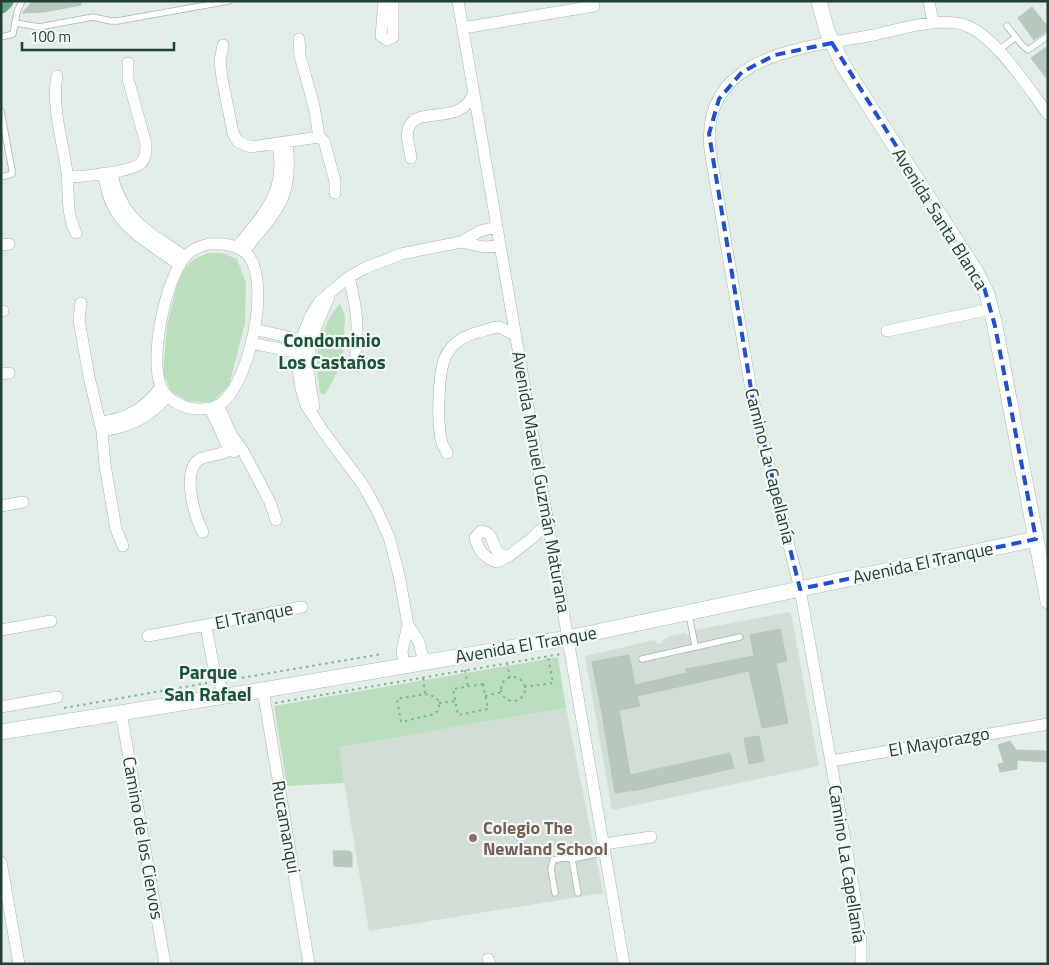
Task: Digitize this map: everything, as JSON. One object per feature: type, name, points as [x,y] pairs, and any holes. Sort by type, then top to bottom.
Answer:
[{"type":"main road","points":[[1,6],[6,1]]},
{"type":"main road","name":"Avenida Santa Blanca","points":[[819,1],[832,43],[843,65],[984,287],[991,310],[1042,538],[1048,601]]},
{"type":"main road","name":"Avenida El Tranque","points":[[1,732],[404,666],[423,670],[1042,538]]},
{"type":"street","points":[[384,1],[381,36],[387,40],[393,37],[393,1]]},
{"type":"street","name":"Avenida Manuel Guzmán Maturana","points":[[458,1],[624,964]]},
{"type":"street","points":[[929,1],[933,23]]},
{"type":"street","points":[[462,28],[594,6]]},
{"type":"street","name":"Camino La Capellanía","points":[[861,964],[858,915],[800,589],[762,442],[752,395],[711,157],[709,134],[712,116],[719,99],[728,85],[742,72],[756,63],[775,55],[933,23],[950,22],[966,25],[981,33],[999,50],[1048,114]]},
{"type":"street","points":[[299,39],[299,52],[314,106],[319,137],[325,144],[335,181],[335,193]]},
{"type":"street","points":[[223,45],[220,70],[235,139],[241,145],[251,147],[319,137]]},
{"type":"street","points":[[67,177],[135,167],[141,163],[146,154],[146,144],[128,79],[128,63]]},
{"type":"street","points":[[57,76],[56,97],[67,177],[68,202],[76,233]]},
{"type":"street","points":[[411,158],[408,138],[409,127],[416,118],[456,112],[468,104],[474,93]]},
{"type":"street","points":[[456,112],[470,117],[479,124]]},
{"type":"street","points":[[240,249],[277,210],[284,196],[289,177],[283,143]]},
{"type":"street","points":[[107,172],[108,195],[120,218],[134,231],[183,261]]},
{"type":"street","points":[[423,670],[419,642],[408,625],[395,556],[384,524],[363,485],[323,431],[316,418],[301,340],[314,308],[349,277],[365,268],[401,254],[461,242],[480,231],[497,227]]},
{"type":"street","points":[[461,242],[484,247],[500,246]]},
{"type":"street","points":[[209,244],[227,244],[240,249],[253,263],[257,277],[257,307],[252,343],[240,376],[226,399],[214,407],[191,408],[176,403],[164,392],[157,368],[160,326],[169,290],[183,261],[197,248],[209,244]]},
{"type":"street","points":[[349,277],[356,311],[357,337],[355,353],[357,366]]},
{"type":"street","points":[[304,351],[331,292]]},
{"type":"street","points":[[80,303],[79,320],[89,377],[102,427],[105,465],[116,529],[123,546]]},
{"type":"street","points":[[886,331],[991,310]]},
{"type":"street","points":[[447,453],[442,443],[439,422],[439,395],[444,359],[449,350],[463,338],[469,334],[498,327],[512,313]]},
{"type":"street","points":[[498,327],[516,335]]},
{"type":"street","points":[[254,329],[301,340]]},
{"type":"street","points":[[252,343],[304,351]]},
{"type":"street","points":[[102,427],[136,412],[164,392]]},
{"type":"street","points":[[214,407],[233,444],[231,449]]},
{"type":"street","points":[[212,454],[228,437]]},
{"type":"street","points":[[228,437],[239,444],[270,502],[276,520]]},
{"type":"street","points":[[203,532],[196,518],[190,472],[197,461],[212,454],[231,449]]},
{"type":"street","points":[[231,449],[246,459]]},
{"type":"street","points":[[1,506],[23,502]]},
{"type":"street","points":[[509,556],[548,523]]},
{"type":"street","points":[[531,539],[552,542]]},
{"type":"street","name":"El Tranque","points":[[148,636],[302,607]]},
{"type":"street","points":[[1,630],[51,621]]},
{"type":"street","points":[[404,666],[402,651],[408,625]]},
{"type":"street","name":"El Tranque","points":[[206,626],[216,680],[226,695]]},
{"type":"street","points":[[207,698],[216,680]]},
{"type":"street","name":"Rucamanqui","points":[[263,690],[309,964]]},
{"type":"street","points":[[1,707],[57,697]]},
{"type":"street","name":"Camino de los Ciervos","points":[[121,712],[165,964]]},
{"type":"street","name":"El Mayorazgo","points":[[831,761],[1048,724]]},
{"type":"street","points":[[604,848],[651,837]]},
{"type":"street","points":[[1,862],[18,964]]},
{"type":"lane","points":[[1,37],[13,34],[17,12],[22,1]]},
{"type":"lane","points":[[16,23],[39,27],[93,17],[118,21],[229,1]]},
{"type":"lane","points":[[1007,26],[1028,50],[1048,36]]},
{"type":"lane","points":[[999,50],[1016,37]]},
{"type":"lane","points":[[1,111],[12,174],[1,177]]},
{"type":"lane","points":[[688,613],[695,646]]},
{"type":"lane","points":[[642,659],[740,637]]},
{"type":"lane","points":[[555,893],[551,863],[553,860],[572,859],[604,848]]},
{"type":"lane","points":[[572,859],[578,893]]},
{"type":"path","points":[[60,709],[216,680],[382,654]]},
{"type":"path","points":[[524,687],[553,682],[548,656]]},
{"type":"path","points":[[507,663],[510,678]]},
{"type":"path","points":[[423,670],[425,694]]},
{"type":"path","points":[[465,670],[468,687]]},
{"type":"path","points":[[510,678],[520,680],[524,687],[524,694],[518,700],[510,700],[503,696],[502,685],[510,678]]},
{"type":"path","points":[[483,684],[485,696],[488,709],[458,714],[453,689],[483,684]]},
{"type":"path","points":[[485,696],[502,692]]},
{"type":"path","points":[[425,694],[436,697],[439,703],[439,709],[435,714],[400,722],[397,699],[425,694]]},
{"type":"path","points":[[439,703],[455,701]]},
{"type":"highlighted area","points":[[832,43],[984,287],[995,326],[1036,539],[800,589],[752,395],[709,134],[719,99],[742,72],[775,55]]},
{"type":"shaded area","name":"Colegio The Newland School","points":[[789,612],[793,624],[819,766],[612,810],[585,656],[655,640],[656,644],[663,643],[663,639],[669,638],[669,636],[685,633],[688,636],[695,635],[695,630]]},
{"type":"shaded area","name":"Colegio The Newland School","points":[[566,708],[603,893],[369,931],[338,747]]},
{"type":"green space","points":[[208,253],[222,253],[237,259],[246,283],[245,323],[229,386],[211,403],[187,401],[171,391],[163,373],[167,325],[177,285],[184,269],[193,260]]},
{"type":"green space","points":[[340,304],[345,315],[343,361],[325,395],[320,393],[317,366],[318,351],[331,315]]},
{"type":"green space","points":[[558,657],[566,708],[339,747],[344,783],[287,786],[274,706]]},
{"type":"building","points":[[33,1],[81,1],[81,5],[44,12],[22,13]]},
{"type":"building","points":[[1032,7],[1048,27],[1048,30],[1034,40],[1018,18]]},
{"type":"building","points":[[1048,46],[1048,80],[1031,58]]},
{"type":"building","points":[[780,629],[787,661],[776,663],[788,723],[762,728],[749,671],[637,696],[640,706],[619,710],[630,775],[730,753],[734,768],[642,789],[615,793],[592,662],[629,655],[635,685],[687,673],[686,669],[754,656],[750,635]]},
{"type":"building","points":[[759,736],[764,761],[749,764],[744,738]]},
{"type":"building","points":[[1010,741],[1016,750],[1047,751],[1047,762],[1017,760],[1017,769],[1000,772],[998,764],[1004,763],[998,745]]},
{"type":"building","points":[[333,851],[350,851],[352,853],[352,867],[334,866]]},
{"type":"place","name":"Colegio The Newland School","points":[[473,838]]},
{"type":"district","name":"Condominio Los Castaños","points":[[332,351]]},
{"type":"district","name":"Parque San Rafael","points":[[208,683]]}]
